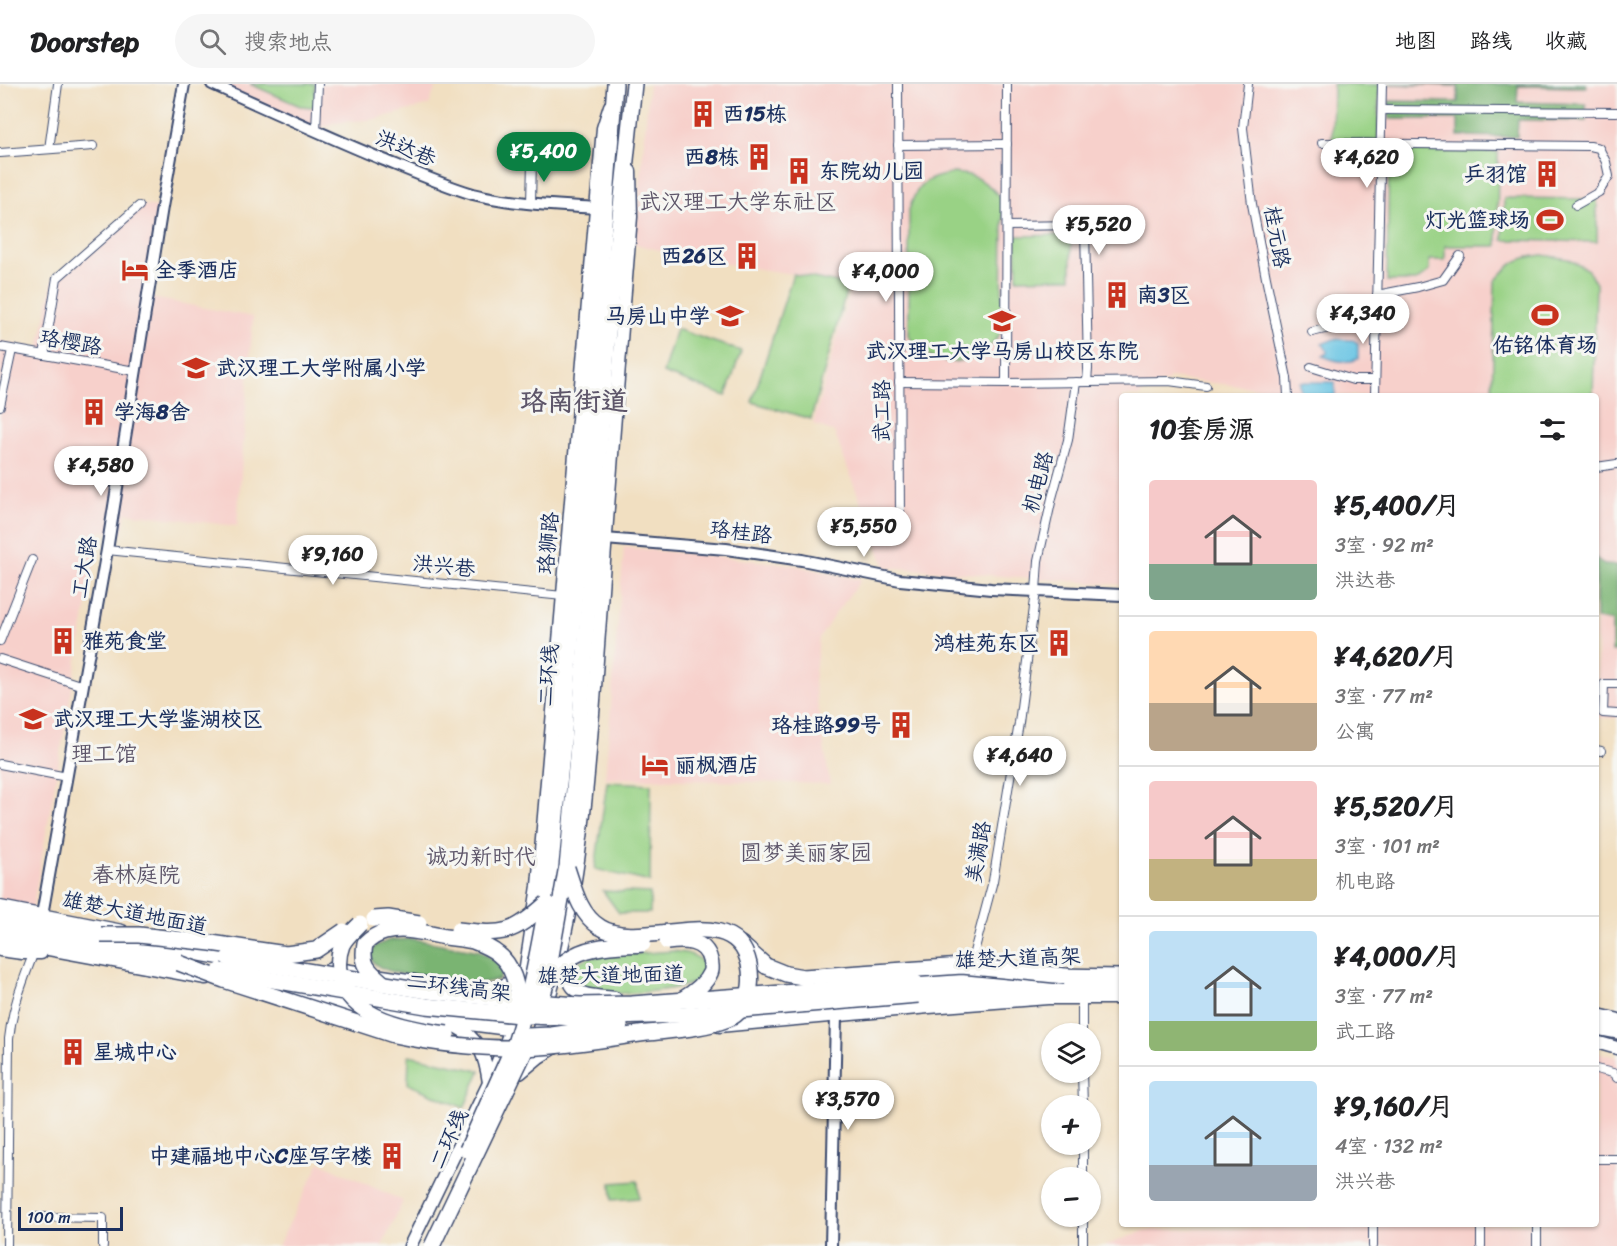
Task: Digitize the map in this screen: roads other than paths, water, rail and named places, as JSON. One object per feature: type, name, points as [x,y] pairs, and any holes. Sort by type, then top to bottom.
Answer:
[{"type":"highway","name":"二环线","points":[[422,1246],[515,1043],[516,1028],[532,984],[547,903],[571,744],[609,321],[621,198],[630,140],[634,84]]},
{"type":"highway","name":"二环线","points":[[571,744],[615,90]]},
{"type":"highway","points":[[548,991],[567,868],[571,744]]},
{"type":"highway","points":[[567,868],[585,912],[601,928],[612,933],[637,936],[698,929],[718,930],[736,939],[766,966],[786,974],[804,977],[962,966],[1065,976]]},
{"type":"highway","points":[[101,935],[139,935],[286,954],[316,950],[344,931],[360,924],[388,918],[450,929],[499,933],[527,921],[547,903]]},
{"type":"highway","points":[[0,920],[428,991],[542,1003],[632,1004],[681,1008]]},
{"type":"highway","points":[[360,924],[342,945],[339,960],[342,985],[348,996],[369,1012],[409,1027],[453,1035],[504,1038],[562,1033],[681,1008],[704,984],[711,972],[711,961],[701,945],[678,940],[587,950],[565,962],[548,991],[524,1053],[432,1246]]},
{"type":"highway","points":[[379,983],[364,960],[365,944],[375,935],[387,931],[407,930],[474,942],[499,954],[511,970],[518,992],[520,1009],[516,1028]]},
{"type":"highway","name":"二环线高架","points":[[0,931],[417,1004],[530,1017],[578,1018],[917,989]]},
{"type":"highway","points":[[179,963],[224,981],[394,1035],[467,1046],[513,1048],[567,1044],[704,1026],[730,1018],[742,1008],[750,988],[749,966],[741,944]]},
{"type":"highway","name":"雄楚大道高架","points":[[917,989],[1065,976],[1119,977]]},
{"type":"highway","name":"雄楚大道高架","points":[[917,989],[1119,988]]},
{"type":"highway","points":[[1599,1017],[1617,1021]]},
{"type":"highway","points":[[1599,1028],[1617,1031]]},
{"type":"main road","name":"珞狮路","points":[[410,1246],[516,1028],[538,886],[603,128],[615,90]]},
{"type":"main road","points":[[439,1246],[538,1032],[570,910],[582,835],[591,744],[631,217],[630,140]]},
{"type":"main road","name":"雄楚大道地面道","points":[[0,907],[214,949],[476,990],[520,994],[548,991],[615,998],[967,973],[1119,970]]},
{"type":"main road","points":[[570,910],[573,933],[567,969],[571,986],[578,992],[615,998]]},
{"type":"main road","points":[[0,940],[35,950]]},
{"type":"main road","points":[[0,950],[62,951],[392,1014],[538,1032],[585,1034],[1036,999],[1119,998]]},
{"type":"main road","points":[[476,990],[511,983],[526,966]]},
{"type":"main road","points":[[1599,1010],[1617,1014]]},
{"type":"main road","points":[[449,1022],[474,1039],[487,1065],[489,1083]]},
{"type":"main road","points":[[520,1073],[549,1050],[585,1034]]},
{"type":"main road","points":[[1599,1034],[1617,1039]]},
{"type":"main road","points":[[1599,1043],[1617,1048]]},
{"type":"street","points":[[49,149],[58,84]]},
{"type":"street","name":"工大路","points":[[42,915],[107,550],[184,84]]},
{"type":"street","name":"洪达巷","points":[[212,84],[424,177],[472,193],[531,203],[596,208]]},
{"type":"street","points":[[316,131],[318,84]]},
{"type":"street","name":"武工路","points":[[898,84],[900,521]]},
{"type":"street","points":[[1006,383],[1007,84]]},
{"type":"street","name":"桂元路","points":[[1248,84],[1243,128],[1252,204],[1287,378],[1288,393]]},
{"type":"street","points":[[1375,393],[1382,84]]},
{"type":"street","points":[[1382,110],[1617,112]]},
{"type":"street","points":[[1322,143],[1590,146],[1599,148],[1606,162],[1609,176],[1599,192],[1576,205]]},
{"type":"street","points":[[898,145],[1007,144]]},
{"type":"street","points":[[0,153],[93,146]]},
{"type":"street","points":[[531,203],[532,161]]},
{"type":"street","points":[[44,355],[57,278],[139,206]]},
{"type":"street","points":[[1007,225],[1080,225],[1085,228],[1087,382]]},
{"type":"street","points":[[1377,295],[1418,287],[1443,279],[1460,256]]},
{"type":"street","points":[[1312,332],[1351,323],[1377,322]]},
{"type":"street","name":"珞樱路","points":[[0,347],[135,371]]},
{"type":"street","points":[[0,406],[12,350]]},
{"type":"street","points":[[1311,367],[1353,380],[1375,380]]},
{"type":"street","points":[[899,382],[1169,381],[1206,386]]},
{"type":"street","name":"机电路","points":[[1036,591],[1038,561],[1068,440],[1076,382]]},
{"type":"street","points":[[1599,467],[1617,465]]},
{"type":"street","name":"珞桂路","points":[[605,539],[726,549],[802,560],[900,580],[991,589],[1119,595]]},
{"type":"street","name":"洪兴巷","points":[[107,550],[563,596]]},
{"type":"street","points":[[0,641],[32,560]]},
{"type":"street","name":"美满路","points":[[967,973],[993,881],[1019,723],[1036,591]]},
{"type":"street","points":[[0,660],[83,686]]},
{"type":"street","points":[[1617,684],[1604,684],[1603,713],[1617,714]]},
{"type":"street","points":[[0,764],[66,779]]},
{"type":"street","points":[[0,770],[66,779]]},
{"type":"street","points":[[6,1246],[9,1039],[16,1000],[35,950]]},
{"type":"street","points":[[1082,998],[1082,1023]]},
{"type":"street","points":[[831,1246],[836,1015]]},
{"type":"street","points":[[1599,1070],[1613,1073],[1617,1078]]},
{"type":"street","points":[[1599,1159],[1617,1159]]},
{"type":"street","points":[[38,1217],[104,1218],[103,1246]]},
{"type":"street","points":[[1083,1227],[1083,1246]]},
{"type":"street","points":[[1372,1227],[1372,1246]]},
{"type":"street","points":[[1481,1227],[1481,1246]]},
{"type":"street","points":[[1537,1227],[1537,1246]]},
{"type":"water","points":[[1334,339],[1353,340],[1358,343],[1358,359],[1340,361],[1323,356],[1327,352],[1322,344]]},
{"type":"water","points":[[1300,382],[1335,382],[1335,393],[1301,393]]},
{"type":"place","name":"西15栋","points":[[703,114]]},
{"type":"place","name":"西8栋","points":[[759,157]]},
{"type":"place","name":"东院幼儿园","points":[[799,171]]},
{"type":"place","name":"乒羽馆","points":[[1547,174]]},
{"type":"place","name":"灯光篮球场","points":[[1550,220]]},
{"type":"place","name":"西26区","points":[[747,256]]},
{"type":"place","name":"全季酒店","points":[[135,270]]},
{"type":"place","name":"南3区","points":[[1117,295]]},
{"type":"place","name":"佑铭体育场","points":[[1545,315]]},
{"type":"place","name":"马房山中学","points":[[730,316]]},
{"type":"place","name":"武汉理工大学马房山校区东院","points":[[1002,321]]},
{"type":"place","name":"武汉理工大学附属小学","points":[[196,368]]},
{"type":"place","name":"学海8舍","points":[[94,412]]},
{"type":"place","name":"雅苑食堂","points":[[63,641]]},
{"type":"place","name":"鸿桂苑东区","points":[[1059,643]]},
{"type":"place","name":"武汉理工大学鉴湖校区","points":[[33,719]]},
{"type":"place","name":"珞桂路99号","points":[[901,725]]},
{"type":"place","name":"丽枫酒店","points":[[655,765]]},
{"type":"place","name":"星城中心","points":[[73,1052]]},
{"type":"place","name":"中建福地中心C座写字楼","points":[[392,1156]]},
{"type":"district","name":"武汉理工大学东社区","points":[[738,201]]},
{"type":"district","name":"珞南街道","points":[[574,401]]},
{"type":"district","name":"理工馆","points":[[104,753]]},
{"type":"district","name":"圆梦美丽家园","points":[[806,852]]},
{"type":"district","name":"诚功新时代","points":[[481,856]]},
{"type":"district","name":"春林庭院","points":[[136,874]]}]
